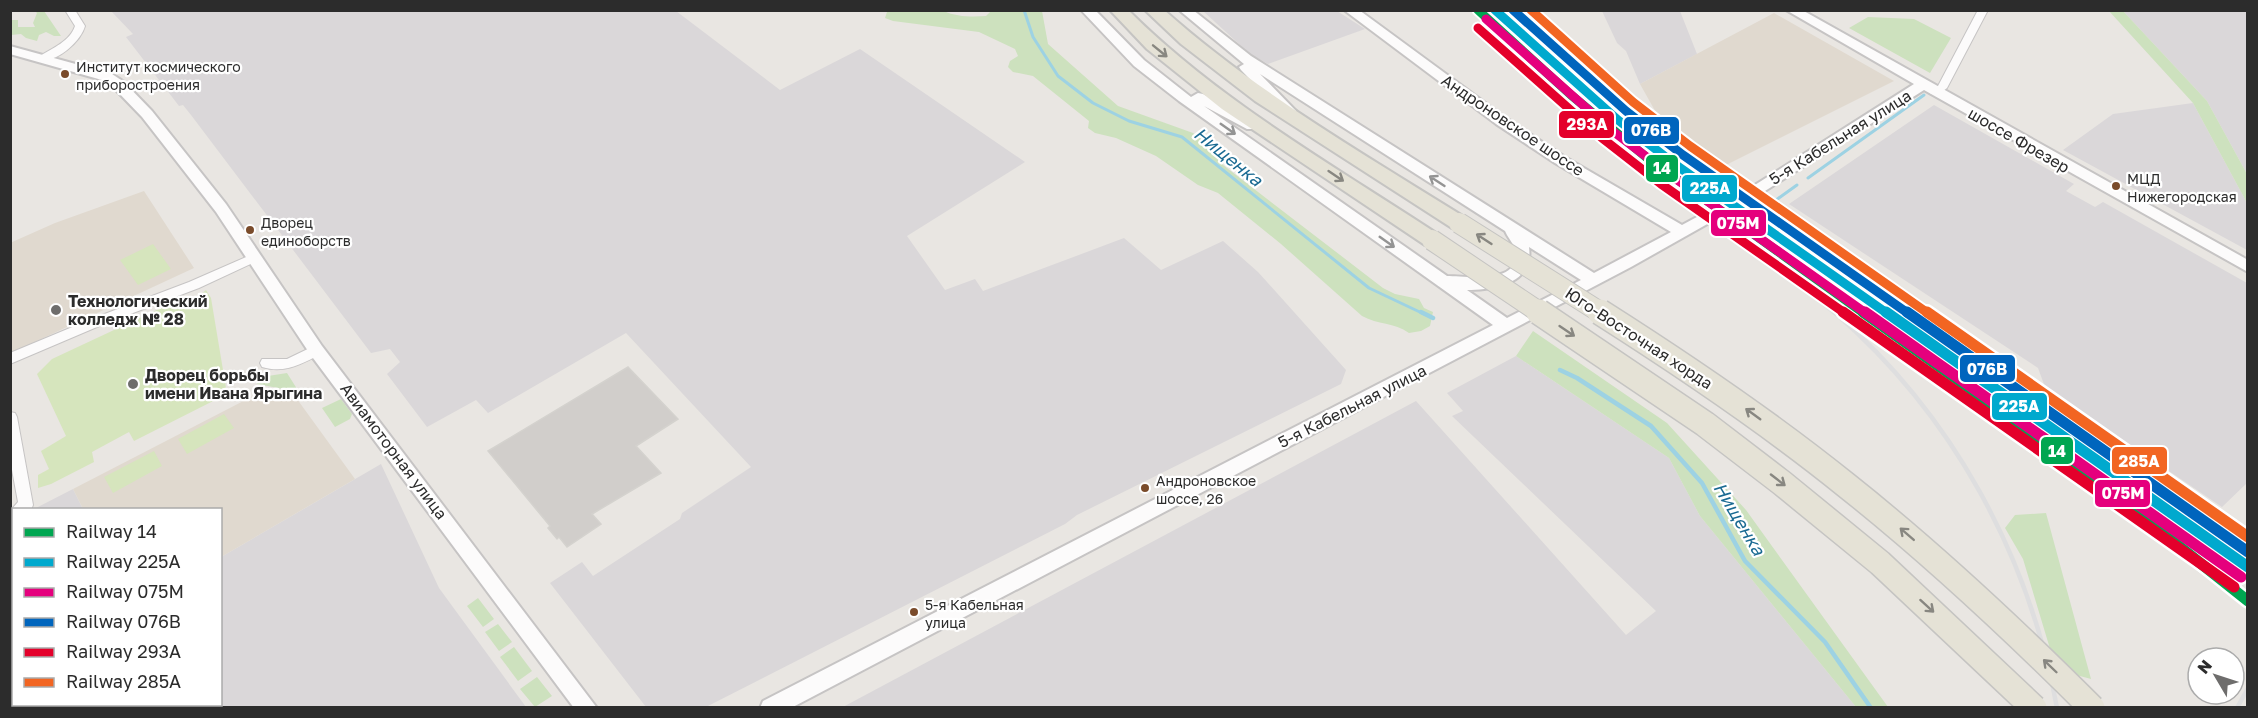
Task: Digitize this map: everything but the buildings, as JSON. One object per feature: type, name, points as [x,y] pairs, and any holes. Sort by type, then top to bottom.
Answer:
[{"type":"main road","name":"Юго-Восточная хорда","points":[[1118,10],[1153,45],[1194,78],[1705,424],[1880,563],[2034,708]]},
{"type":"main road","name":"Юго-Восточная хорда","points":[[1154,10],[1177,33],[1217,65],[1295,118],[1731,398],[1808,454],[1902,530],[1986,604],[2092,708]]},
{"type":"street","points":[[44,58],[72,39],[80,30],[70,10]]},
{"type":"street","points":[[1087,10],[1106,32],[1184,99],[1507,326]]},
{"type":"street","points":[[1185,10],[1246,59],[1593,280]]},
{"type":"street","name":"Андроновское шоссе","points":[[1350,10],[1501,121],[1681,231]]},
{"type":"street","name":"шоссе Фрезер","points":[[1792,10],[2247,267]]},
{"type":"street","points":[[1935,92],[1942,87],[1983,10]]},
{"type":"street","points":[[1216,36],[1295,118]]},
{"type":"street","name":"Авиамоторная улица","points":[[10,50],[107,77],[119,85],[147,114],[221,208],[316,350],[588,708]]},
{"type":"street","points":[[1147,69],[1307,156]]},
{"type":"street","name":"5-я Кабельная улица","points":[[770,708],[1593,280],[1752,193],[1922,85]]},
{"type":"street","points":[[1430,272],[1457,284],[1477,286],[1496,283],[1510,276],[1520,265],[1522,252],[1514,233],[1501,222]]},
{"type":"street","points":[[10,359],[99,321],[194,285],[253,258]]},
{"type":"street","points":[[267,363],[278,366],[290,365],[316,350]]},
{"type":"street","points":[[10,417],[26,505],[21,508]]},
{"type":"shaded area","points":[[111,11],[676,11],[780,90],[860,49],[1025,162],[907,236],[945,290],[975,279],[983,291],[1124,238],[1161,270],[1223,241],[1258,272],[1346,370],[1341,384],[1077,515],[1065,524],[706,707],[646,707],[550,583],[582,562],[593,576],[680,519],[682,513],[751,467],[626,333],[488,413],[476,400],[427,427],[387,374],[400,362],[390,349],[371,353],[191,115],[183,105],[179,106],[126,37],[133,34]]},
{"type":"shaded area","points":[[1203,11],[1337,11],[1365,29],[1268,64],[1250,54]]},
{"type":"shaded area","points":[[1602,11],[1680,11],[1697,54],[1640,84],[1626,51],[1617,43]]},
{"type":"shaded area","points":[[2123,11],[2247,11],[2247,174],[2207,101]]},
{"type":"shaded area","points":[[1774,13],[1894,81],[1714,171],[1672,132],[1654,109],[1640,84]]},
{"type":"shaded area","points":[[2193,103],[2247,203],[2247,250],[2063,150],[2113,114]]},
{"type":"shaded area","points":[[1934,105],[2074,184],[2066,191],[2095,207],[2103,202],[2247,283],[2247,483],[2222,507],[2045,387],[2038,368],[1789,204]]},
{"type":"shaded area","name":"Технологический колледж № 28","points":[[144,191],[194,268],[11,353],[10,243],[55,223]]},
{"type":"shaded area","points":[[1516,356],[1669,458],[1700,516],[1856,707],[841,708],[1416,401],[1626,635],[1656,611],[1452,416],[1463,411],[1447,393]]},
{"type":"shaded area","points":[[257,394],[297,399],[355,479],[222,556],[222,508],[82,508],[73,489]]},
{"type":"shaded area","points":[[381,464],[439,588],[526,707],[11,707],[10,643],[12,642],[12,706],[222,706],[222,556]]},
{"type":"shaded area","points":[[73,489],[82,508],[36,508]]},
{"type":"green space","points":[[35,11],[44,11],[61,36],[54,36],[46,32],[39,35],[37,41],[21,34],[11,35],[11,20],[18,20],[18,27],[35,27],[33,23],[37,13]]},
{"type":"green space","points":[[944,11],[959,15],[986,16],[991,11],[1042,11],[1048,44],[1118,106],[1193,133],[1208,143],[1223,165],[1383,288],[1395,294],[1419,299],[1424,308],[1433,312],[1430,326],[1421,331],[1409,333],[1398,327],[1362,316],[1281,244],[1218,193],[1198,185],[1156,156],[1116,138],[1095,133],[1088,128],[1089,121],[1033,76],[1013,72],[1008,67],[1010,61],[1018,56],[1015,49],[979,32],[885,18],[887,12]]},
{"type":"green space","points":[[2109,11],[2123,11],[2207,101],[2247,174],[2247,203],[2193,103]]},
{"type":"green space","points":[[1868,17],[1914,19],[1951,38],[1930,73],[1849,28]]},
{"type":"green space","points":[[153,244],[171,269],[138,285],[120,260]]},
{"type":"green space","name":"Дворец борьбы имени Ивана Ярыгина","points":[[206,290],[211,298],[227,394],[134,441],[129,432],[92,452],[94,462],[51,484],[38,488],[38,475],[49,469],[41,451],[66,436],[37,374],[52,359],[176,301],[198,297]]},
{"type":"green space","points":[[1533,331],[1667,423],[1746,510],[1888,707],[1856,707],[1700,516],[1669,458],[1516,356]]},
{"type":"green space","points":[[287,373],[299,392],[257,384],[258,380],[268,376]]},
{"type":"green space","points":[[341,399],[352,414],[350,419],[335,427],[322,408]]},
{"type":"green space","points":[[224,414],[234,428],[187,454],[178,439]]},
{"type":"green space","points":[[154,451],[162,466],[113,493],[104,477]]},
{"type":"green space","points":[[2046,513],[2091,679],[2069,673],[2054,662],[2023,559],[2005,528],[2015,515]]},
{"type":"green space","points":[[478,598],[494,619],[483,627],[467,606]]},
{"type":"green space","points":[[498,624],[512,642],[499,651],[485,632]]},
{"type":"green space","points":[[514,647],[532,671],[518,681],[500,657]]},
{"type":"green space","points":[[537,677],[552,696],[535,707],[520,689]]},
{"type":"waterway","name":"Нищенка","points":[[1024,10],[1033,37],[1058,76],[1093,103],[1129,121],[1182,137],[1369,288],[1424,314]]},
{"type":"waterway","points":[[1808,178],[1924,95]]},
{"type":"waterway","points":[[1776,200],[1797,185]]},
{"type":"waterway","name":"Нищенка","points":[[1421,312],[1433,318]]},
{"type":"waterway","name":"Нищенка","points":[[1560,370],[1577,378],[1651,426],[1702,483],[1745,561],[1825,642],[1871,708]]},
{"type":"railway","points":[[1515,10],[1568,58]]},
{"type":"railway","points":[[1533,10],[1612,95],[1715,185]]},
{"type":"railway","points":[[1720,189],[1798,244],[1851,288]]},
{"type":"railway","points":[[1777,266],[1835,314]]},
{"type":"railway","points":[[1834,312],[1876,352],[1915,395],[1949,442],[1979,491],[2005,542],[2027,596],[2044,651],[2057,708]]},
{"type":"railway","points":[[2237,708],[2248,688]]},
{"type":"rail line","name":"14","points":[[1478,10],[1571,95],[1646,157],[2077,465],[2248,601]]},
{"type":"rail line","name":"225А","points":[[1495,10],[1618,120],[1676,165],[2248,567]]},
{"type":"rail line","name":"076В","points":[[1513,10],[1626,111],[1683,155],[2248,552]]},
{"type":"rail line","name":"285А","points":[[1531,10],[1633,102],[1690,146],[2248,537]]},
{"type":"rail line","name":"075М","points":[[1486,19],[1610,129],[1669,174],[2241,577]]},
{"type":"rail line","name":"293А","points":[[1478,28],[1602,138],[1661,184],[2234,587]]},
{"type":"place","name":"Институт космического приборостроения","points":[[65,74]]},
{"type":"place","name":"МЦД Нижегородская","points":[[2116,186]]},
{"type":"place","name":"Дворец единоборств","points":[[250,230]]},
{"type":"place","name":"Технологический колледж № 28","points":[[56,310]]},
{"type":"place","name":"Дворец борьбы имени Ивана Ярыгина","points":[[133,384]]},
{"type":"place","name":"Андроновское шоссе, 26","points":[[1145,488]]},
{"type":"place","name":"5-я Кабельная улица","points":[[914,612]]}]
